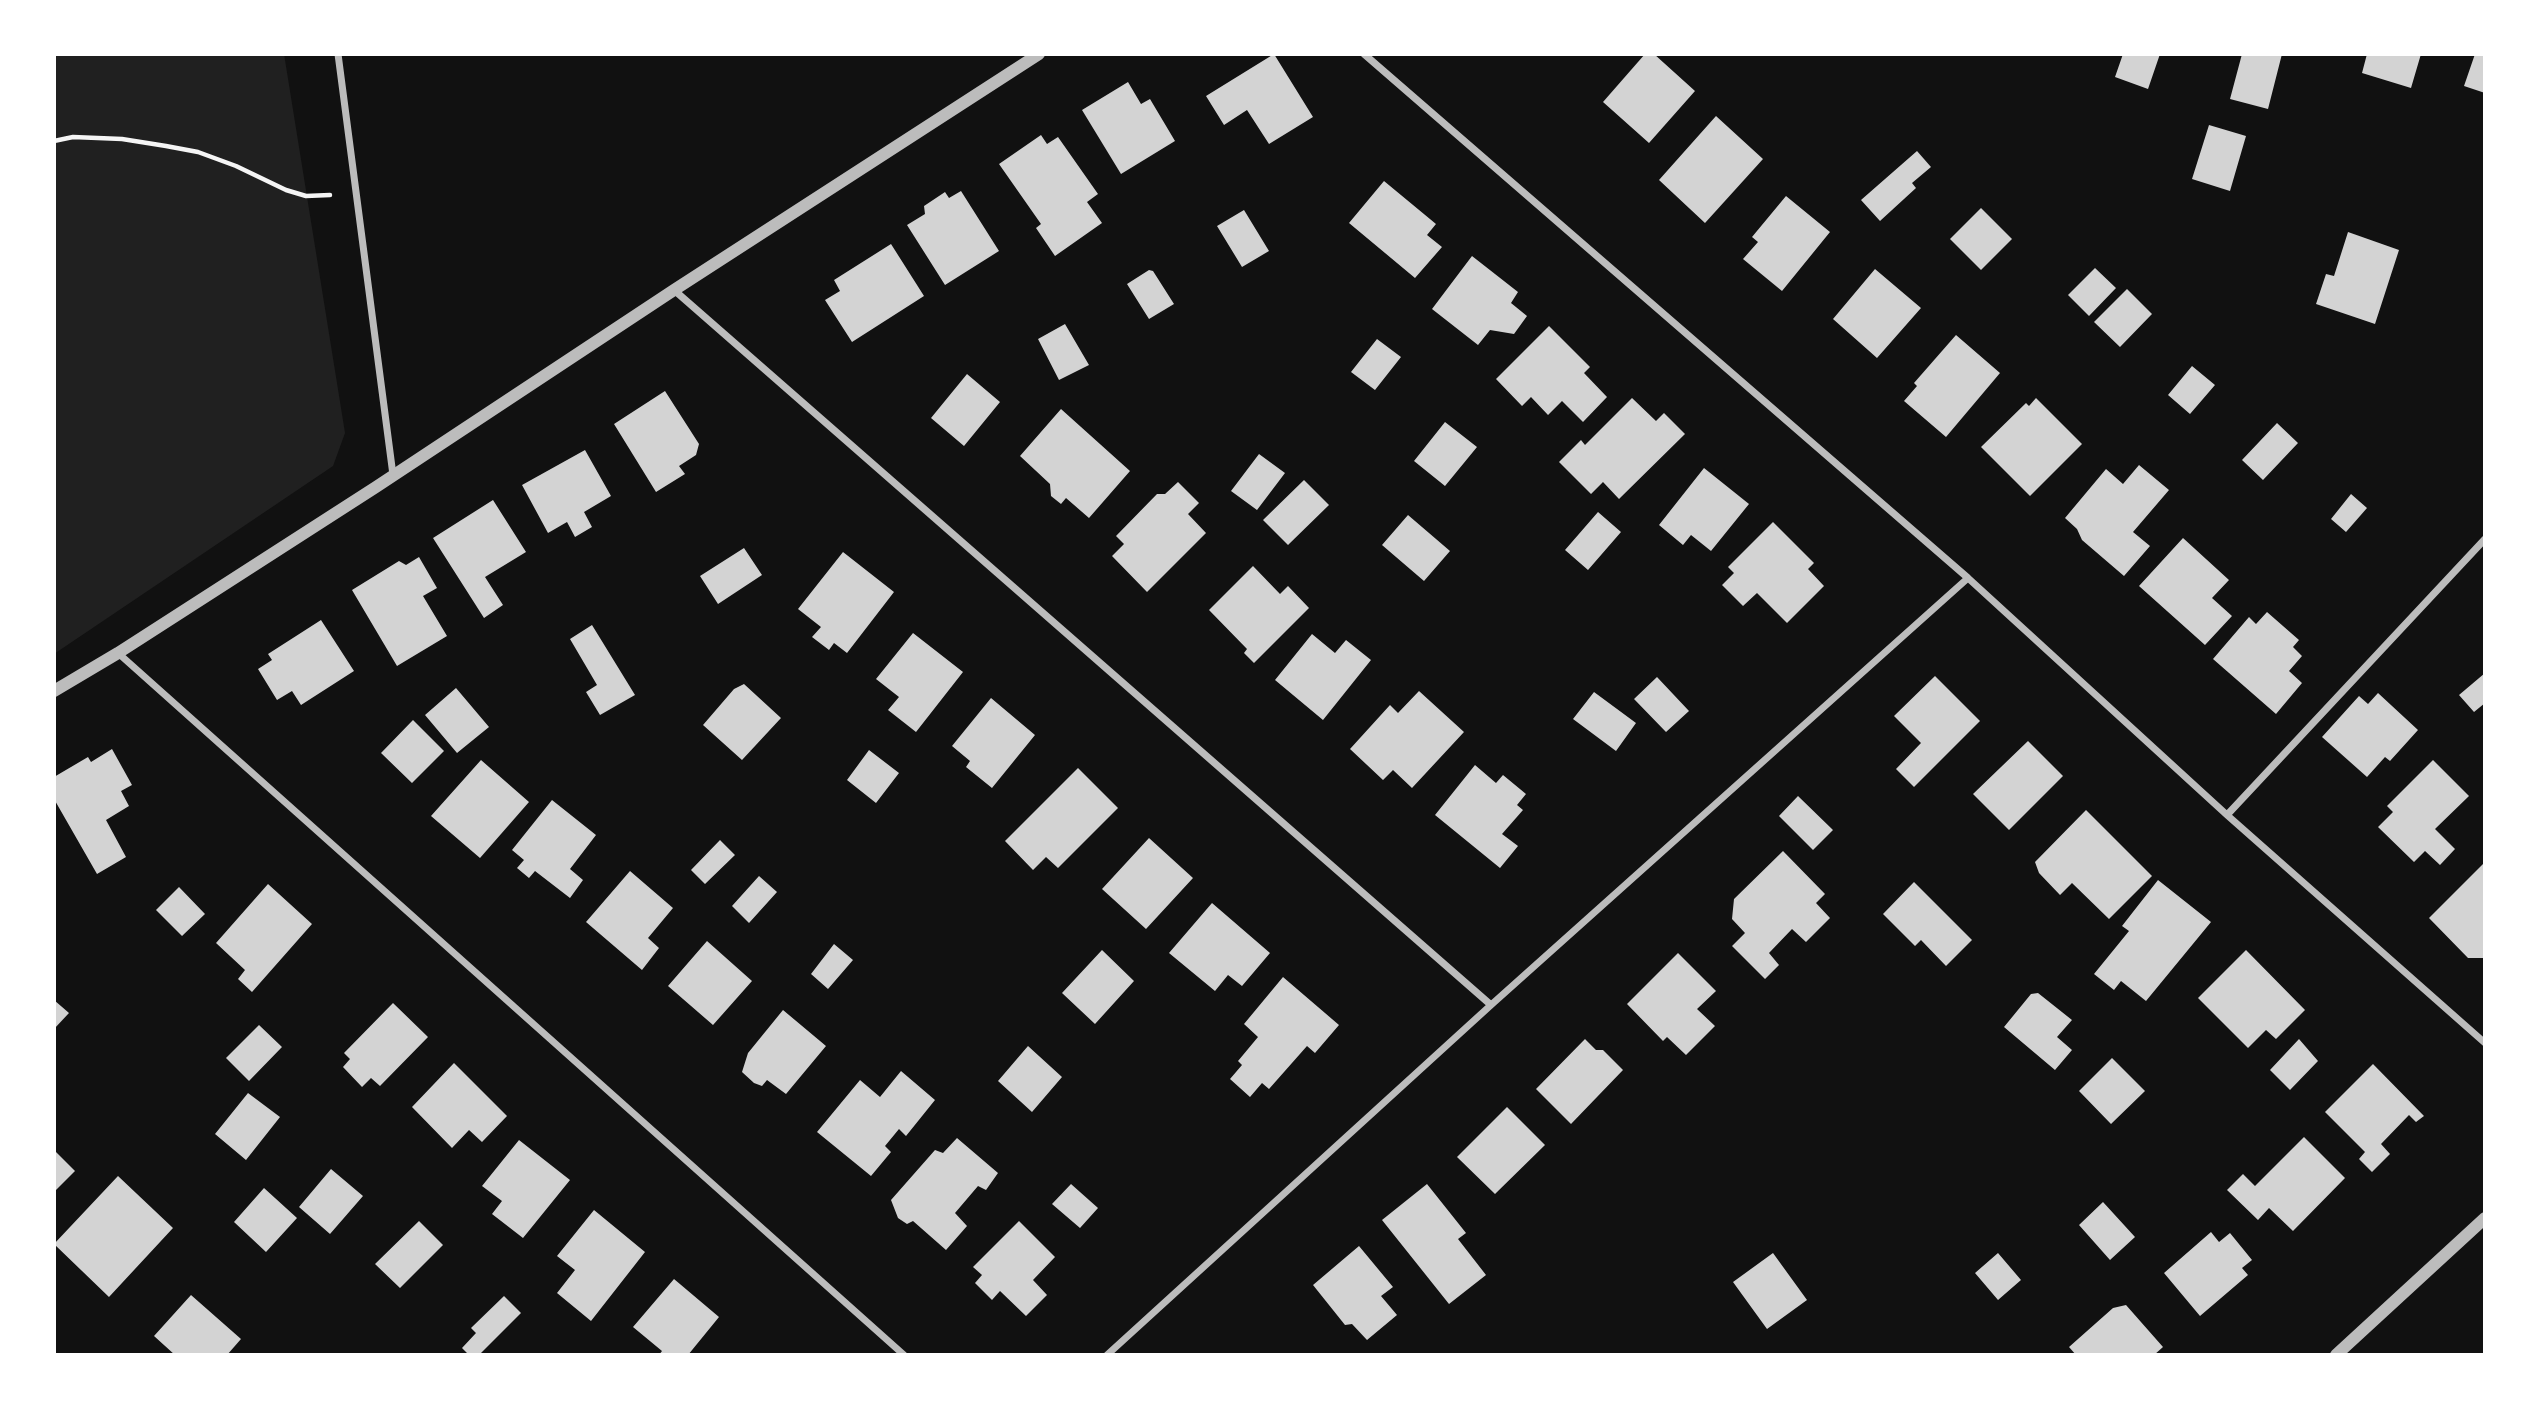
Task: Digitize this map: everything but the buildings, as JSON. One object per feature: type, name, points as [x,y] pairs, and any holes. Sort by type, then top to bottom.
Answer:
[{"type":"street","points":[[338,54],[393,475]]},
{"type":"street","points":[[54,691],[118,653],[1039,54]]},
{"type":"street","points":[[1364,54],[1968,578],[2227,815],[2485,1043]]},
{"type":"street","points":[[674,290],[1491,1004]]},
{"type":"street","points":[[2227,815],[2485,539]]},
{"type":"street","points":[[1107,1355],[1491,1004],[1968,578]]},
{"type":"street","points":[[118,653],[904,1355]]},
{"type":"street","points":[[2336,1355],[2485,1218]]},
{"type":"path","points":[[54,141],[73,138],[122,139],[166,146],[198,152],[306,196],[356,194]]},
{"type":"shaded area","points":[[54,54],[284,54],[345,433],[333,466],[54,654]]}]
